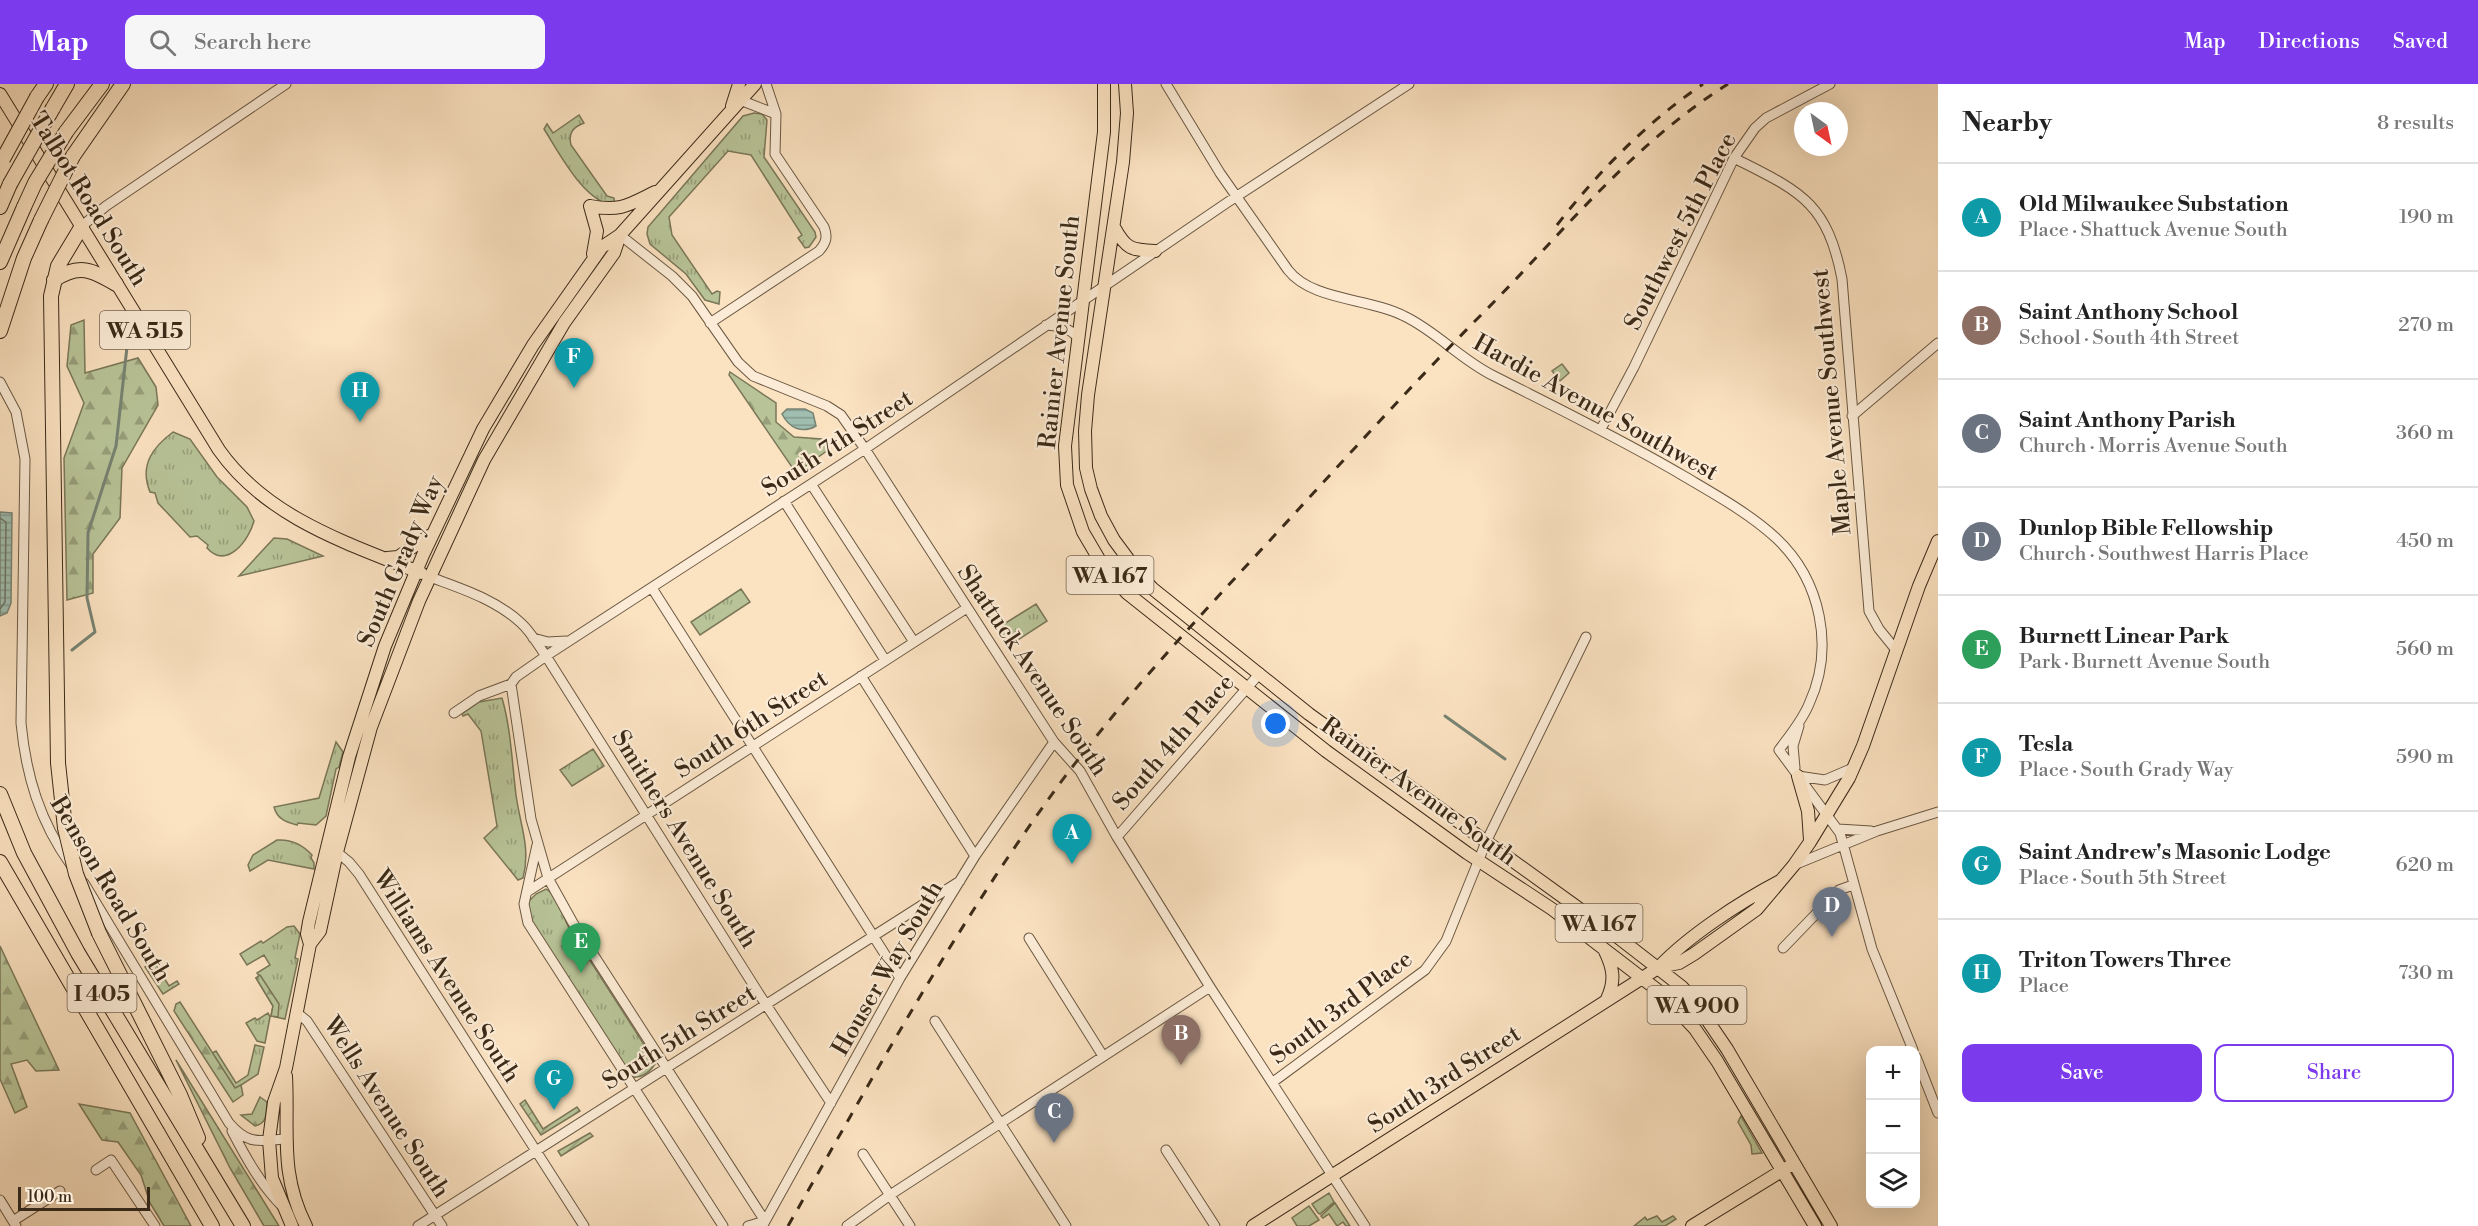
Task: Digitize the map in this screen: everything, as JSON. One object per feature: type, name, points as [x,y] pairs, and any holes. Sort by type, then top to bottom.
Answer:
[{"type":"highway","points":[[1,163],[46,84]]},
{"type":"highway","points":[[66,132],[70,118],[91,84]]},
{"type":"highway","points":[[0,262],[35,183],[66,132],[102,84]]},
{"type":"highway","points":[[0,331],[24,258],[41,220],[73,156],[123,84]]},
{"type":"highway","points":[[0,207],[10,184],[66,87]]},
{"type":"highway","points":[[82,226],[58,266],[51,296],[50,352],[58,763],[65,828],[76,874],[99,933],[180,1095],[218,1184]]},
{"type":"highway","points":[[54,280],[66,272],[82,269],[99,273],[116,284]]},
{"type":"highway","name":"I 405","points":[[0,794],[24,853],[67,934],[243,1226]]},
{"type":"highway","name":"I 405","points":[[0,854],[21,896],[212,1226]]},
{"type":"highway","points":[[0,862],[21,896]]},
{"type":"main road","points":[[730,111],[739,84]]},
{"type":"main road","name":"South Grady Way","points":[[292,1226],[272,1178],[268,1140],[274,1102],[286,1068],[310,944],[320,931],[332,849],[355,738],[385,646],[432,533],[464,467],[533,345],[602,247],[620,235],[755,84]]},
{"type":"main road","name":"Rainier Avenue South","points":[[1104,84],[1104,132],[1065,446],[1067,485],[1083,532],[1103,566],[1126,593],[1347,767],[1604,947],[1660,992],[1695,1029],[1717,1061],[1815,1226]]},
{"type":"main road","name":"Rainier Avenue South","points":[[1126,86],[1123,162],[1088,395],[1085,431],[1086,468],[1091,489],[1101,516],[1126,560],[1153,589],[1309,714],[1606,928],[1658,968],[1693,999],[1752,1090],[1831,1226]]},
{"type":"main road","name":"Talbot Road South","points":[[0,94],[219,450],[238,475],[258,494],[289,515],[430,577]]},
{"type":"main road","points":[[590,264],[598,237],[590,206],[606,210],[621,208],[661,189]]},
{"type":"main road","points":[[1114,227],[1128,247],[1137,251],[1155,251]]},
{"type":"main road","name":"South Grady Way","points":[[332,849],[389,677],[473,481],[564,322],[614,254],[620,235]]},
{"type":"main road","points":[[527,385],[525,376],[536,354],[533,345]]},
{"type":"main road","points":[[505,422],[502,414],[516,388],[515,374]]},
{"type":"main road","points":[[464,467],[473,481]]},
{"type":"main road","points":[[386,558],[398,557],[408,552],[432,533]]},
{"type":"main road","name":"WA 900","points":[[1658,968],[1679,963],[1757,909],[1810,842],[1854,768],[1938,541]]},
{"type":"main road","points":[[1798,776],[1808,811],[1810,842]]},
{"type":"main road","points":[[1604,947],[1613,971],[1612,988],[1607,999]]},
{"type":"main road","name":"South 3rd Street","points":[[1253,1226],[1658,968]]},
{"type":"main road","name":"South Grady Way","points":[[286,1068],[288,1107],[285,1140],[294,1199],[306,1226]]},
{"type":"main road","points":[[1692,1226],[1794,1163]]},
{"type":"street","points":[[82,226],[106,207],[286,84]]},
{"type":"street","points":[[710,323],[811,257],[825,245],[827,235],[824,227],[775,154],[776,114],[766,84]]},
{"type":"street","name":"Hardie Avenue Southwest","points":[[1166,84],[1237,196],[1288,270],[1301,283],[1404,316],[1479,369],[1601,429],[1705,489],[1764,529],[1794,558],[1814,595],[1822,637],[1818,679],[1802,718],[1792,753],[1798,776]]},
{"type":"street","name":"South 7th Street","points":[[454,712],[479,696],[511,684],[516,677],[546,656],[811,484],[1237,196],[1409,84]]},
{"type":"street","name":"Southwest 5th Place","points":[[1601,429],[1634,367],[1734,158],[1755,128],[1766,118],[1830,84]]},
{"type":"street","points":[[740,100],[776,114]]},
{"type":"street","name":"Maple Avenue Southwest","points":[[1734,158],[1792,187],[1810,204],[1822,220],[1832,240],[1842,279],[1869,611],[1879,629],[1896,650]]},
{"type":"street","name":"Shattuck Avenue South","points":[[620,235],[676,280],[692,296],[738,362],[753,376],[828,405],[841,415],[865,448],[1054,742],[1080,771],[1117,837],[1210,987],[1365,1226]]},
{"type":"street","points":[[1046,325],[1068,329],[1078,338]]},
{"type":"street","points":[[1852,416],[1938,343]]},
{"type":"street","name":"Benson Road South","points":[[0,382],[19,424],[25,459],[21,723],[24,751],[34,797],[53,837],[109,921],[229,1123],[245,1138],[257,1142],[285,1140]]},
{"type":"street","points":[[811,484],[914,642]]},
{"type":"street","points":[[784,501],[885,660]]},
{"type":"street","name":"Smithers Avenue South","points":[[430,577],[493,602],[522,624],[533,638],[647,814],[766,1005],[831,1103]]},
{"type":"street","points":[[652,588],[754,745],[900,978]]},
{"type":"street","name":"South 6th Street","points":[[527,892],[967,608]]},
{"type":"street","name":"South 3rd Place","points":[[1273,1082],[1425,970],[1446,941],[1486,842],[1586,637]]},
{"type":"street","points":[[533,638],[557,643],[572,640]]},
{"type":"street","name":"South 4th Place","points":[[1117,837],[1260,674]]},
{"type":"street","points":[[861,676],[975,856]]},
{"type":"street","points":[[511,684],[527,803],[548,878],[573,923],[764,1224],[748,1226]]},
{"type":"street","name":"Hardie Avenue Southwest","points":[[1802,718],[1779,750],[1828,814],[1845,844],[1853,885],[1885,987],[1911,1046]]},
{"type":"street","name":"Houser Way South","points":[[764,1224],[900,978],[975,856],[1054,742]]},
{"type":"street","points":[[1798,776],[1825,780],[1854,768]]},
{"type":"street","points":[[1794,865],[1877,831],[1938,812]]},
{"type":"street","points":[[1838,829],[1877,831]]},
{"type":"street","points":[[537,842],[524,904],[528,923],[723,1226]]},
{"type":"street","name":"Williams Avenue South","points":[[332,849],[359,874],[584,1226]]},
{"type":"street","name":"South 5th Street","points":[[418,1226],[960,880]]},
{"type":"street","points":[[1784,948],[1839,890],[1853,885]]},
{"type":"street","points":[[1029,938],[1103,1056]]},
{"type":"street","points":[[847,1226],[890,1195],[1210,987]]},
{"type":"street","points":[[1198,995],[1222,1005]]},
{"type":"street","name":"Wells Avenue South","points":[[296,1012],[307,1021],[442,1226]]},
{"type":"street","points":[[935,1021],[1066,1226]]},
{"type":"street","points":[[1920,1067],[1938,1113]]},
{"type":"street","points":[[229,1123],[244,1154],[282,1206]]},
{"type":"street","points":[[1166,1150],[1215,1226]]},
{"type":"street","points":[[863,1154],[910,1226]]},
{"type":"street","points":[[96,1170],[111,1160],[154,1226]]},
{"type":"street","points":[[0,1200],[15,1224],[60,1191]]},
{"type":"green space","points":[[754,113],[762,114],[767,120],[764,157],[815,232],[816,237],[809,247],[805,248],[798,238],[802,235],[751,155],[728,151],[669,217],[672,235],[712,294],[720,292],[719,304],[705,300],[686,274],[650,244],[647,234],[648,227],[743,116]]},
{"type":"green space","points":[[579,115],[584,123],[572,131],[571,145],[607,196],[614,198],[615,206],[604,203],[583,186],[565,163],[544,129],[547,124],[553,133]]},
{"type":"green space","points":[[84,320],[85,373],[138,358],[156,387],[158,405],[122,468],[120,518],[93,554],[93,593],[67,600],[64,458],[84,403],[67,366],[71,325]]},
{"type":"green space","points":[[1562,364],[1569,373],[1560,381],[1552,371]]},
{"type":"green space","points":[[730,372],[776,403],[776,422],[794,437],[822,439],[828,450],[796,473],[729,375]]},
{"type":"green space","points":[[173,432],[190,439],[217,477],[247,507],[254,521],[242,544],[229,554],[222,556],[215,554],[197,536],[190,537],[158,503],[155,493],[150,492],[146,473],[147,465],[154,450]]},
{"type":"green space","points":[[274,538],[287,539],[323,556],[239,576]]},
{"type":"green space","points":[[741,589],[750,602],[700,635],[691,622]]},
{"type":"green space","points":[[1036,604],[1047,621],[1007,647],[996,629]]},
{"type":"green space","points":[[502,698],[526,857],[523,878],[518,880],[484,838],[497,826],[481,731],[468,714],[463,716],[462,714],[479,702]]},
{"type":"green space","points":[[336,742],[343,752],[339,767],[336,769],[326,816],[316,825],[298,823],[297,825],[282,819],[274,807],[319,798]]},
{"type":"green space","points":[[593,749],[604,766],[572,786],[560,770]]},
{"type":"green space","points":[[277,840],[296,843],[305,848],[312,855],[314,869],[268,860],[250,871],[248,865],[253,855]]},
{"type":"green space","points":[[546,889],[553,894],[569,928],[654,1060],[655,1064],[645,1074],[631,1077],[530,921],[528,902],[536,894]]},
{"type":"green space","points":[[294,926],[300,934],[295,958],[298,959],[285,1019],[271,1016],[273,1006],[256,978],[259,976],[257,973],[270,965],[264,955],[247,965],[240,954],[261,941],[263,943],[287,927]]},
{"type":"green space","points":[[0,946],[59,1070],[36,1071],[27,1060],[11,1064],[27,1107],[15,1113],[0,1079]]},
{"type":"green space","points":[[154,961],[169,986],[177,981],[179,984],[163,994],[145,967]]},
{"type":"green space","points":[[260,975],[279,1004],[278,1017],[271,1016],[273,1006],[256,978]]},
{"type":"green space","points":[[180,1002],[235,1088],[241,1085],[243,1095],[233,1102],[174,1011],[176,1004]]},
{"type":"green space","points":[[268,1013],[270,1017],[265,1043],[257,1041],[246,1023],[255,1018],[257,1020]]},
{"type":"green space","points":[[255,1045],[264,1047],[258,1074],[235,1089],[212,1053],[216,1051],[236,1083],[248,1075]]},
{"type":"green space","points":[[176,1060],[279,1226],[264,1226],[230,1168]]},
{"type":"green space","points":[[260,1097],[267,1102],[266,1114],[262,1123],[255,1126],[241,1115],[252,1114]]},
{"type":"green space","points":[[525,1100],[543,1129],[577,1107],[580,1111],[541,1135],[520,1104]]},
{"type":"green space","points":[[79,1104],[130,1113],[191,1226],[164,1226],[150,1203],[141,1175],[118,1142],[102,1140]]},
{"type":"green space","points":[[1741,1116],[1762,1153],[1752,1154],[1751,1145],[1738,1122]]},
{"type":"green space","points":[[590,1133],[593,1136],[561,1156],[558,1151]]},
{"type":"green space","points":[[1329,1193],[1334,1202],[1320,1214],[1312,1204]]},
{"type":"green space","points":[[1335,1203],[1350,1226],[1346,1226],[1343,1222],[1337,1226],[1329,1214],[1323,1218],[1321,1216]]},
{"type":"green space","points":[[1309,1206],[1319,1220],[1309,1226],[1297,1226],[1292,1218]]},
{"type":"green space","points":[[1657,1216],[1662,1222],[1673,1216],[1676,1219],[1665,1226],[1634,1226],[1645,1217],[1647,1220]]},
{"type":"water","points":[[787,409],[805,409],[813,413],[816,426],[801,429],[792,426],[782,414]]},
{"type":"water","points":[[0,512],[12,513],[11,603],[7,613],[0,616]]},
{"type":"waterway","points":[[72,650],[95,632],[87,598],[88,533],[116,446],[127,347]]},
{"type":"waterway","points":[[1445,716],[1505,759]]},
{"type":"railway","points":[[1557,225],[1624,149],[1662,115],[1703,84]]},
{"type":"railway","points":[[788,1226],[950,947],[1058,786],[1108,721],[1189,628],[1379,421],[1602,189],[1662,133],[1694,107],[1728,84]]},
{"type":"place","name":"Tesla","points":[[574,388]]},
{"type":"place","name":"Triton Towers Three","points":[[360,422]]},
{"type":"place","name":"Old Milwaukee Substation","points":[[1072,864]]},
{"type":"place","name":"Dunlop Bible Fellowship","points":[[1832,937]]},
{"type":"place","name":"Burnett Linear Park","points":[[581,973]]},
{"type":"place","name":"Saint Anthony School","points":[[1181,1065]]},
{"type":"place","name":"Saint Andrew's Masonic Lodge","points":[[554,1110]]},
{"type":"place","name":"Saint Anthony Parish","points":[[1054,1143]]}]
